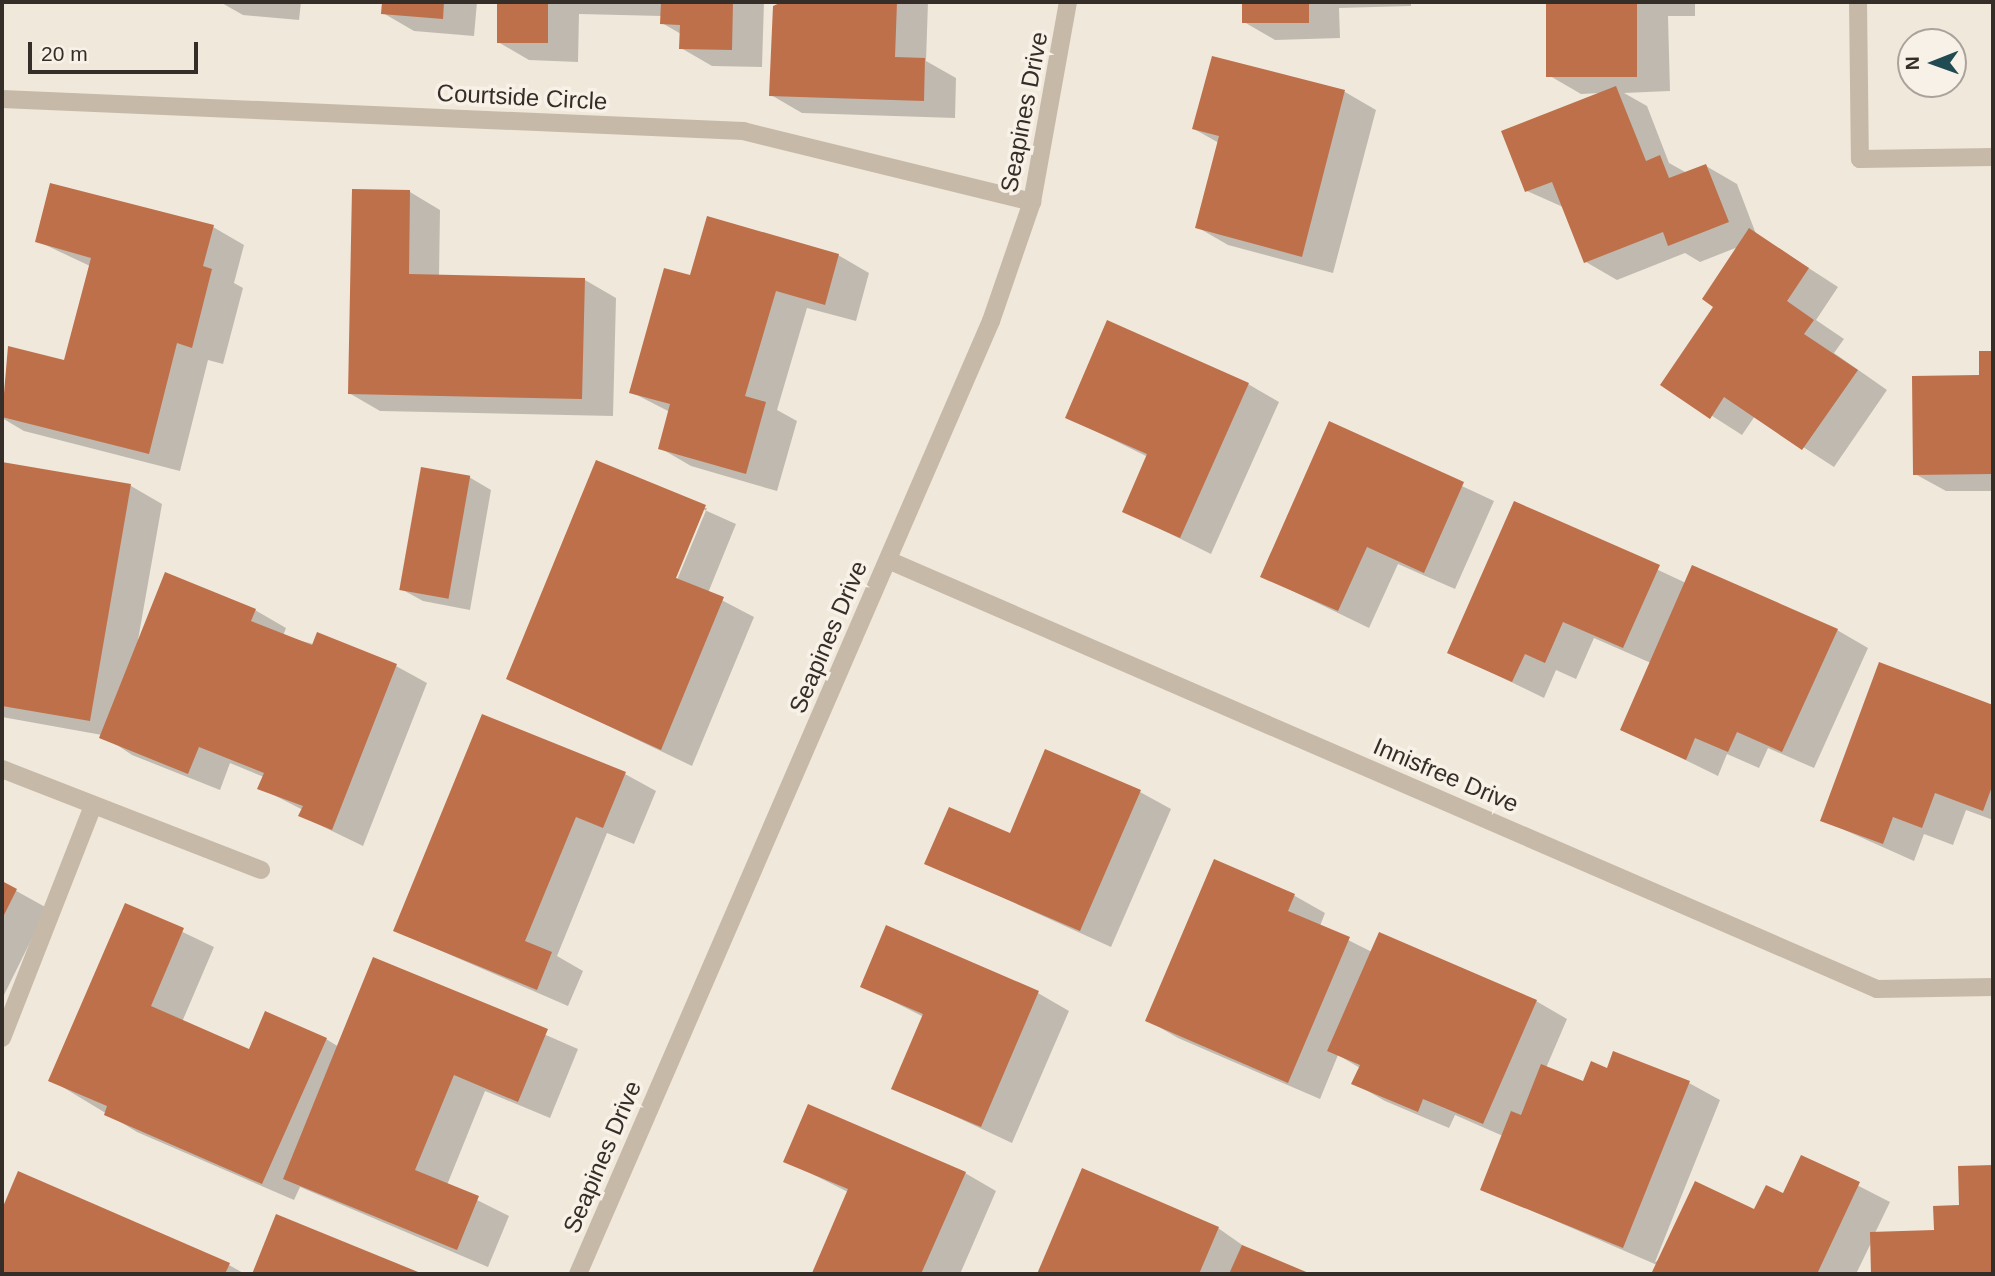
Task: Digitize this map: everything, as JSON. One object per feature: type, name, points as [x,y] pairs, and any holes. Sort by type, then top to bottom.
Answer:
[{"type":"street","name":"Seapines Drive","points":[[578,1274],[991,321],[1032,202],[1068,2]]},
{"type":"street","points":[[1858,2],[1860,159],[1993,157]]},
{"type":"street","name":"Courtside Circle","points":[[2,99],[743,131],[1032,202]]},
{"type":"street","name":"Innisfree Drive","points":[[888,560],[1877,989],[1993,987]]},
{"type":"street","points":[[2,769],[92,808],[261,870]]},
{"type":"street","points":[[2,1038],[92,808]]},
{"type":"building","points":[[382,2],[444,2],[443,19],[381,14]]},
{"type":"building","points":[[497,2],[548,2],[548,43],[497,43]]},
{"type":"building","points":[[661,2],[733,2],[732,50],[679,49],[680,25],[660,24]]},
{"type":"building","points":[[782,2],[897,2],[895,57],[925,58],[924,101],[769,96],[773,6]]},
{"type":"building","points":[[1242,2],[1309,2],[1309,23],[1242,23]]},
{"type":"building","points":[[1546,2],[1637,2],[1637,77],[1546,77]]},
{"type":"building","points":[[1212,56],[1345,90],[1302,257],[1195,228],[1219,136],[1192,129]]},
{"type":"building","points":[[1616,86],[1646,161],[1660,155],[1669,178],[1706,164],[1729,222],[1668,246],[1663,232],[1584,263],[1552,182],[1525,192],[1501,131]]},
{"type":"building","points":[[50,183],[214,225],[203,266],[212,269],[192,348],[177,343],[149,454],[2,417],[8,346],[64,360],[91,258],[35,242]]},
{"type":"building","points":[[352,189],[410,190],[409,274],[585,278],[582,399],[348,394]]},
{"type":"building","points":[[707,216],[839,254],[825,305],[776,291],[745,396],[766,402],[746,474],[658,449],[670,404],[629,393],[664,268],[690,275]]},
{"type":"building","points":[[1749,228],[1809,268],[1787,301],[1814,320],[1804,334],[1858,370],[1802,450],[1724,397],[1710,419],[1660,385],[1713,307],[1702,299]]},
{"type":"building","points":[[1107,320],[1249,383],[1180,538],[1122,512],[1147,454],[1065,418]]},
{"type":"building","points":[[1979,351],[1993,351],[1993,474],[1913,475],[1912,376],[1979,375]]},
{"type":"building","points":[[1329,421],[1464,482],[1424,573],[1367,547],[1338,611],[1260,577]]},
{"type":"building","points":[[596,460],[706,505],[676,578],[724,597],[661,750],[506,679]]},
{"type":"building","points":[[2,462],[131,484],[90,721],[2,706]]},
{"type":"building","points":[[421,467],[470,476],[449,599],[399,590]]},
{"type":"building","points":[[1514,501],[1660,565],[1623,648],[1563,622],[1545,663],[1525,654],[1512,682],[1447,653]]},
{"type":"building","points":[[1692,565],[1838,629],[1782,752],[1737,732],[1728,752],[1695,738],[1686,760],[1620,730]]},
{"type":"building","points":[[165,572],[256,609],[251,621],[312,645],[317,632],[397,664],[332,830],[298,816],[303,806],[257,789],[264,773],[199,747],[188,774],[99,738]]},
{"type":"building","points":[[1879,662],[1993,705],[1993,784],[1983,811],[1935,793],[1922,828],[1893,817],[1883,844],[1820,821]]},
{"type":"building","points":[[482,714],[626,772],[603,828],[576,817],[525,941],[552,952],[537,990],[393,931]]},
{"type":"building","points":[[1045,749],[1141,790],[1080,931],[924,864],[949,807],[1010,833]]},
{"type":"building","points":[[1214,859],[1295,894],[1288,911],[1350,937],[1288,1083],[1145,1021]]},
{"type":"building","points":[[2,881],[17,889],[2,919]]},
{"type":"building","points":[[125,903],[184,928],[151,1006],[249,1049],[265,1011],[327,1038],[262,1184],[104,1115],[107,1106],[48,1081]]},
{"type":"building","points":[[886,925],[1039,991],[981,1127],[891,1089],[923,1014],[860,987]]},
{"type":"building","points":[[1379,932],[1537,1000],[1483,1124],[1423,1099],[1418,1112],[1351,1084],[1360,1065],[1327,1051]]},
{"type":"building","points":[[373,957],[548,1029],[518,1102],[454,1075],[415,1170],[479,1196],[457,1250],[283,1179]]},
{"type":"building","points":[[1613,1051],[1690,1081],[1623,1248],[1480,1190],[1511,1111],[1521,1115],[1541,1064],[1583,1081],[1591,1061],[1607,1068]]},
{"type":"building","points":[[808,1104],[966,1172],[921,1274],[812,1273],[848,1189],[783,1162]]},
{"type":"building","points":[[1801,1155],[1860,1182],[1817,1274],[1652,1272],[1695,1181],[1754,1209],[1766,1185],[1783,1193]]},
{"type":"building","points":[[1993,1165],[1993,1274],[1871,1274],[1870,1232],[1934,1230],[1933,1206],[1959,1205],[1958,1166]]},
{"type":"building","points":[[1082,1168],[1219,1227],[1199,1274],[1037,1274]]},
{"type":"building","points":[[18,1171],[230,1263],[225,1274],[2,1274],[2,1209]]},
{"type":"building","points":[[276,1214],[423,1274],[252,1274]]},
{"type":"building","points":[[1242,1245],[1311,1274],[1229,1274]]}]
